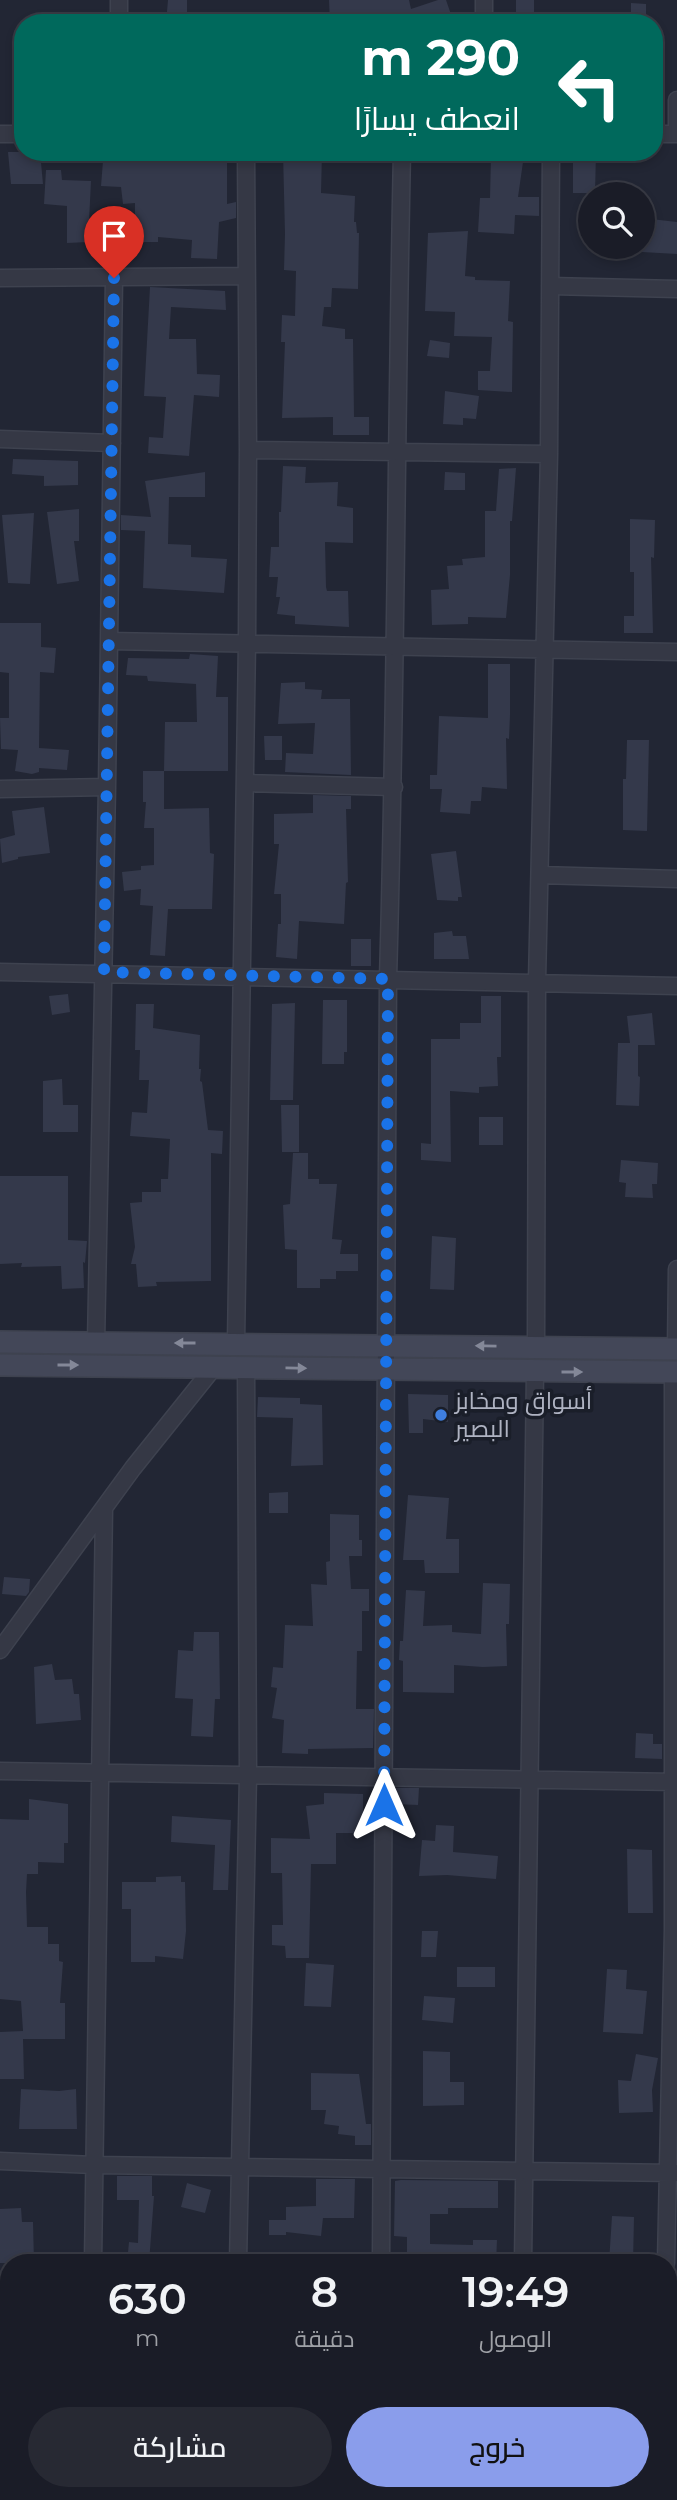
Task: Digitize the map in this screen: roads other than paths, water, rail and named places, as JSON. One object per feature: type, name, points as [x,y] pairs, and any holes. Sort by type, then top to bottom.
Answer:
[{"type":"main road","points":[[0,1342],[677,1349]]},
{"type":"main road","points":[[0,1365],[675,1372]]},
{"type":"street","points":[[677,100],[677,134]]},
{"type":"street","points":[[236,1343],[246,783],[246,161]]},
{"type":"street","points":[[381,2254],[388,979],[394,787],[396,451],[402,161]]},
{"type":"street","points":[[536,1347],[537,981],[549,454],[551,161]]},
{"type":"street","points":[[0,278],[246,276]]},
{"type":"street","points":[[96,1343],[114,278]]},
{"type":"street","points":[[550,286],[677,289]]},
{"type":"street","points":[[0,439],[112,443]]},
{"type":"street","points":[[248,450],[549,454]]},
{"type":"street","points":[[109,641],[677,652]]},
{"type":"street","points":[[246,783],[394,787]]},
{"type":"street","points":[[0,789],[107,787]]},
{"type":"street","points":[[541,875],[677,879]]},
{"type":"street","points":[[0,972],[104,972],[677,986]]},
{"type":"street","points":[[677,1269],[677,1349]]},
{"type":"street","points":[[0,1650],[162,1430],[214,1367]]},
{"type":"street","points":[[238,2254],[248,1775],[246,1367]]},
{"type":"street","points":[[523,2254],[535,1372]]},
{"type":"street","points":[[667,2254],[673,2173],[674,2075],[675,1372]]},
{"type":"street","points":[[93,2254],[104,1508]]},
{"type":"street","points":[[0,1771],[675,1782]]},
{"type":"street","points":[[0,2161],[94,2165],[673,2173]]},
{"type":"place","name":"أسواق ومخابز البصير","points":[[441,1415]]}]
